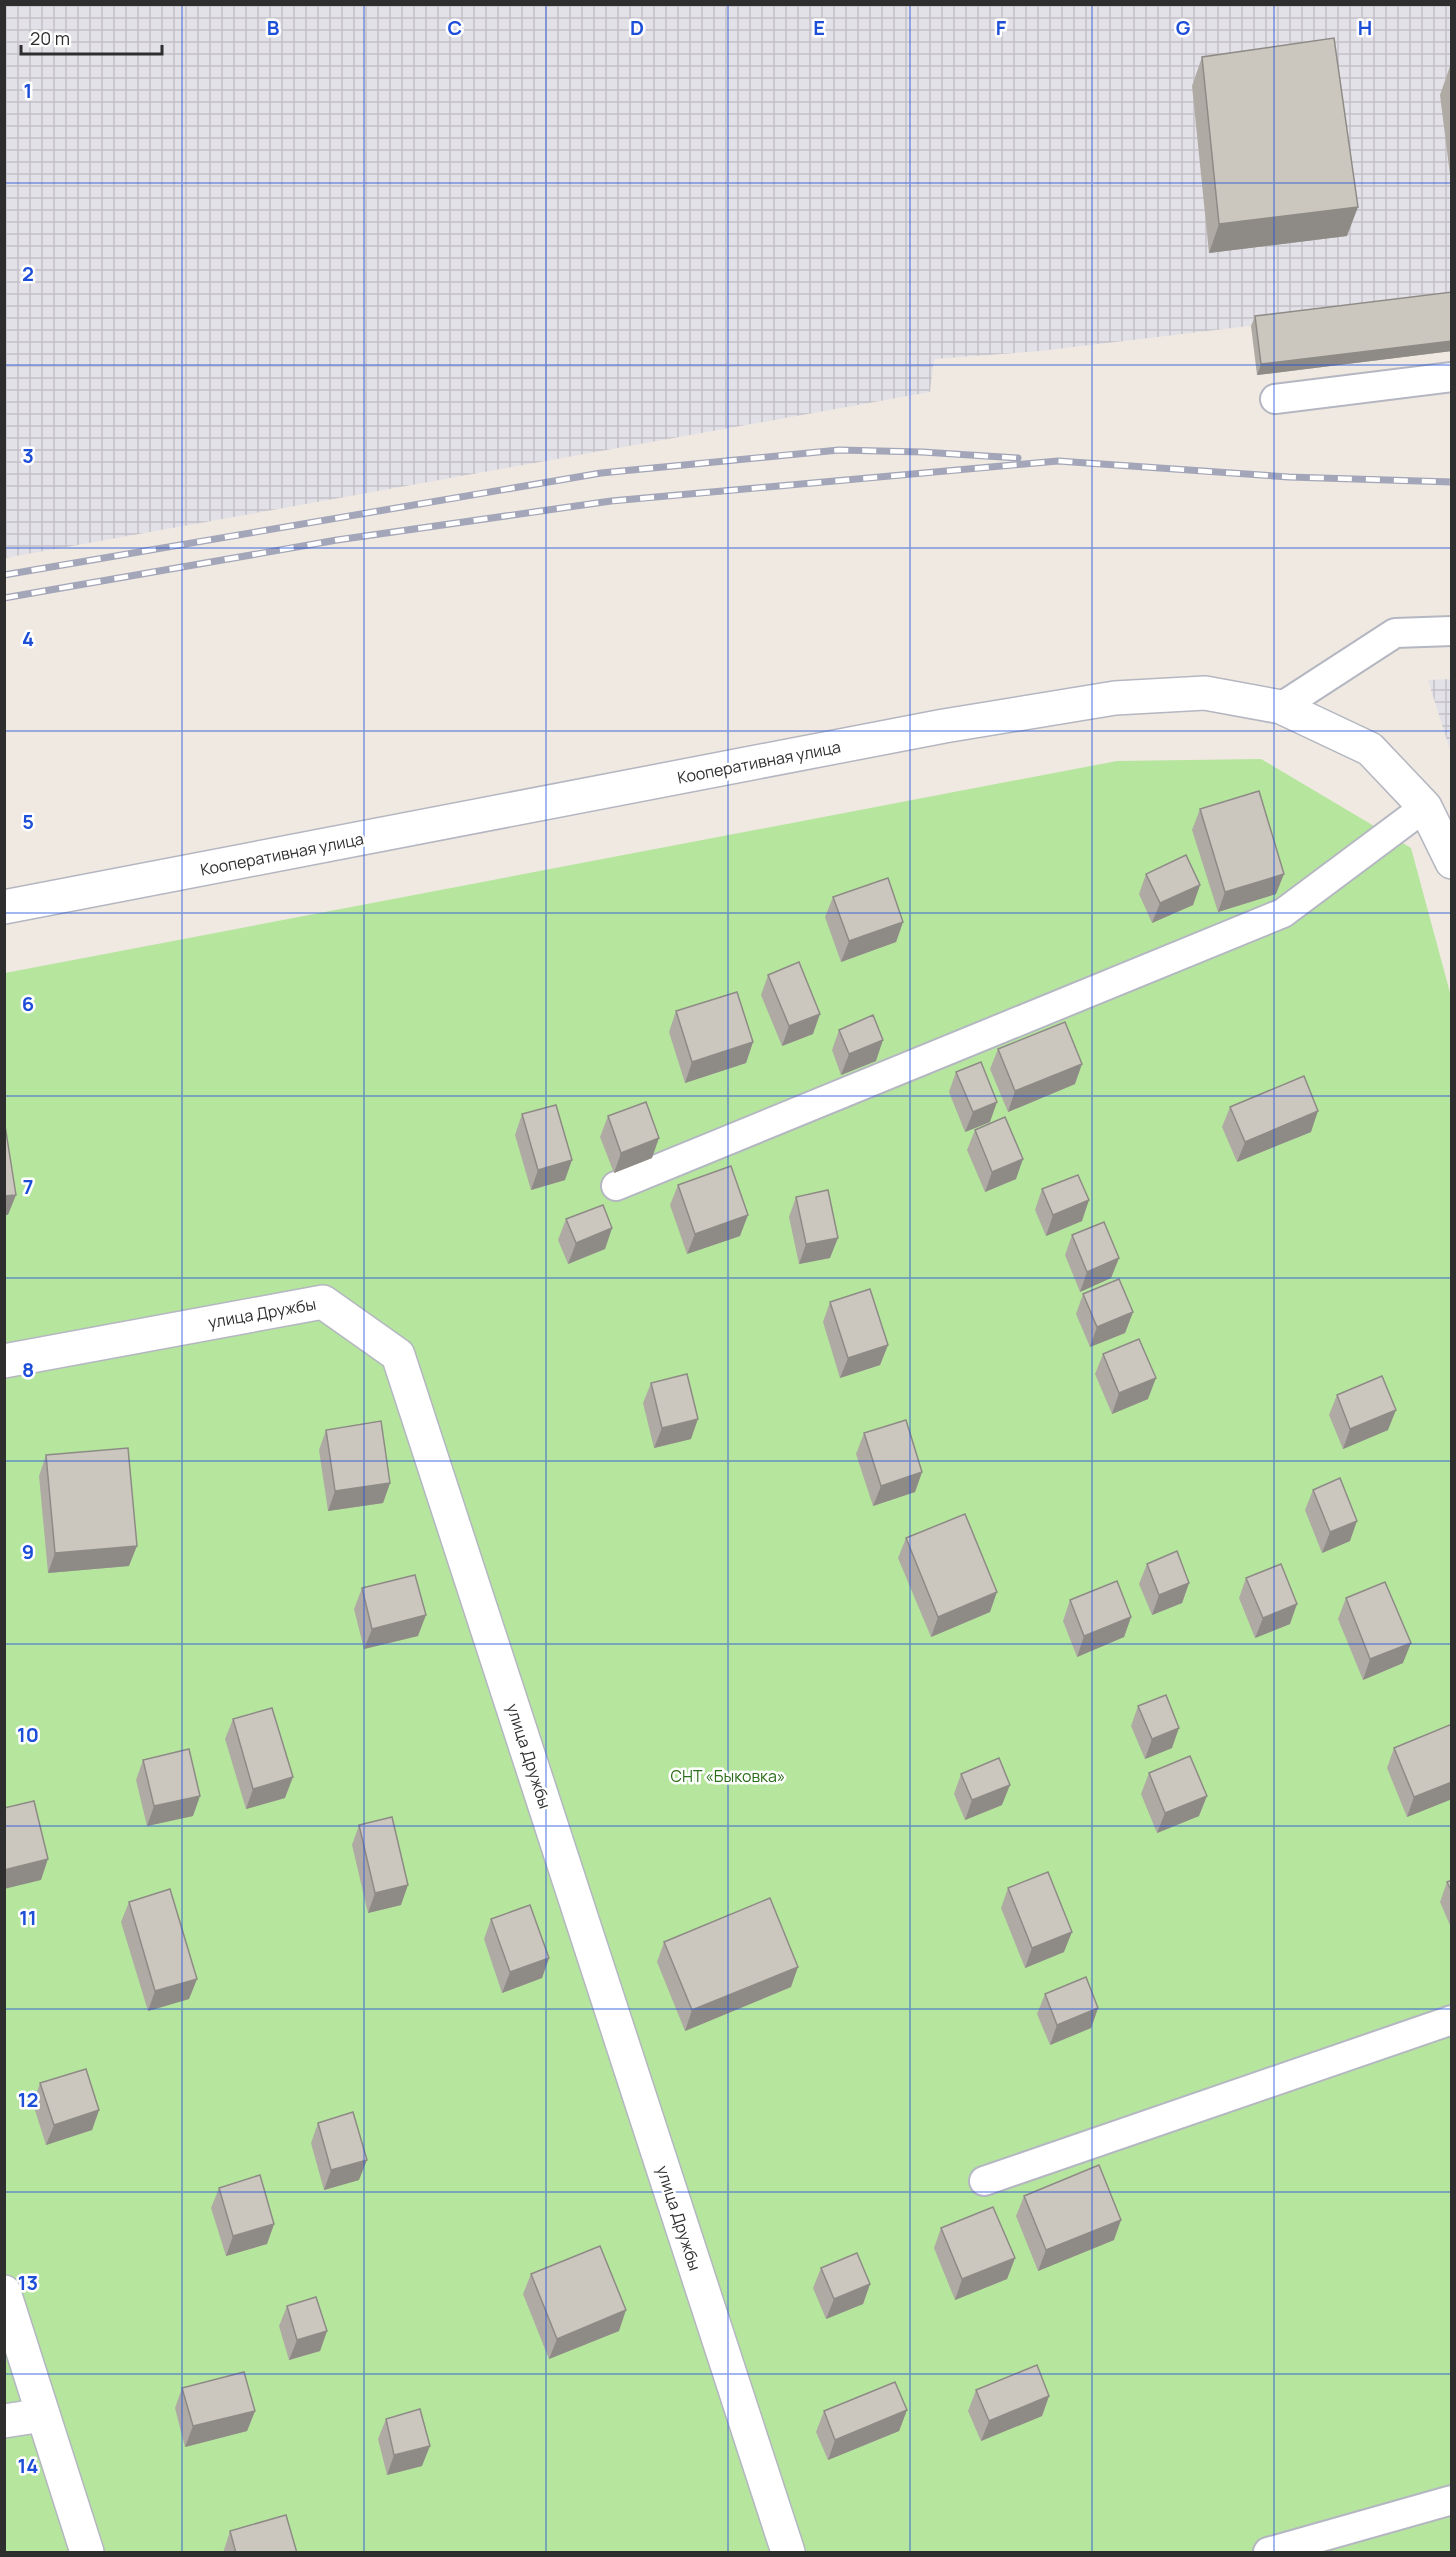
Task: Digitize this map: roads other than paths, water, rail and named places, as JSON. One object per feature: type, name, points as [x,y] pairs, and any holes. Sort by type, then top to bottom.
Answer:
[{"type":"street","name":"Кооперативная улица","points":[[4,907],[944,726],[1115,698],[1205,693],[1281,707],[1370,749],[1425,807],[1452,862]]},
{"type":"street","name":"улица Дружбы","points":[[4,1361],[323,1302],[399,1355],[788,2553]]},
{"type":"street","points":[[4,2292],[87,2553]]},
{"type":"street","points":[[4,2421],[43,2415]]},
{"type":"lane","points":[[1275,399],[1452,377]]},
{"type":"lane","points":[[1281,707],[1395,633],[1452,631]]},
{"type":"lane","points":[[616,1186],[1283,912],[1425,807]]},
{"type":"lane","points":[[984,2181],[1452,2020]]},
{"type":"lane","points":[[1268,2553],[1452,2500]]},
{"type":"railway","points":[[4,575],[601,473],[839,450],[1018,458]]},
{"type":"railway","points":[[4,598],[337,540],[611,501],[1058,461],[1289,477],[1452,482]]},
{"type":"park label","name":"СНТ «Быковка»","points":[[728,1776]]}]
